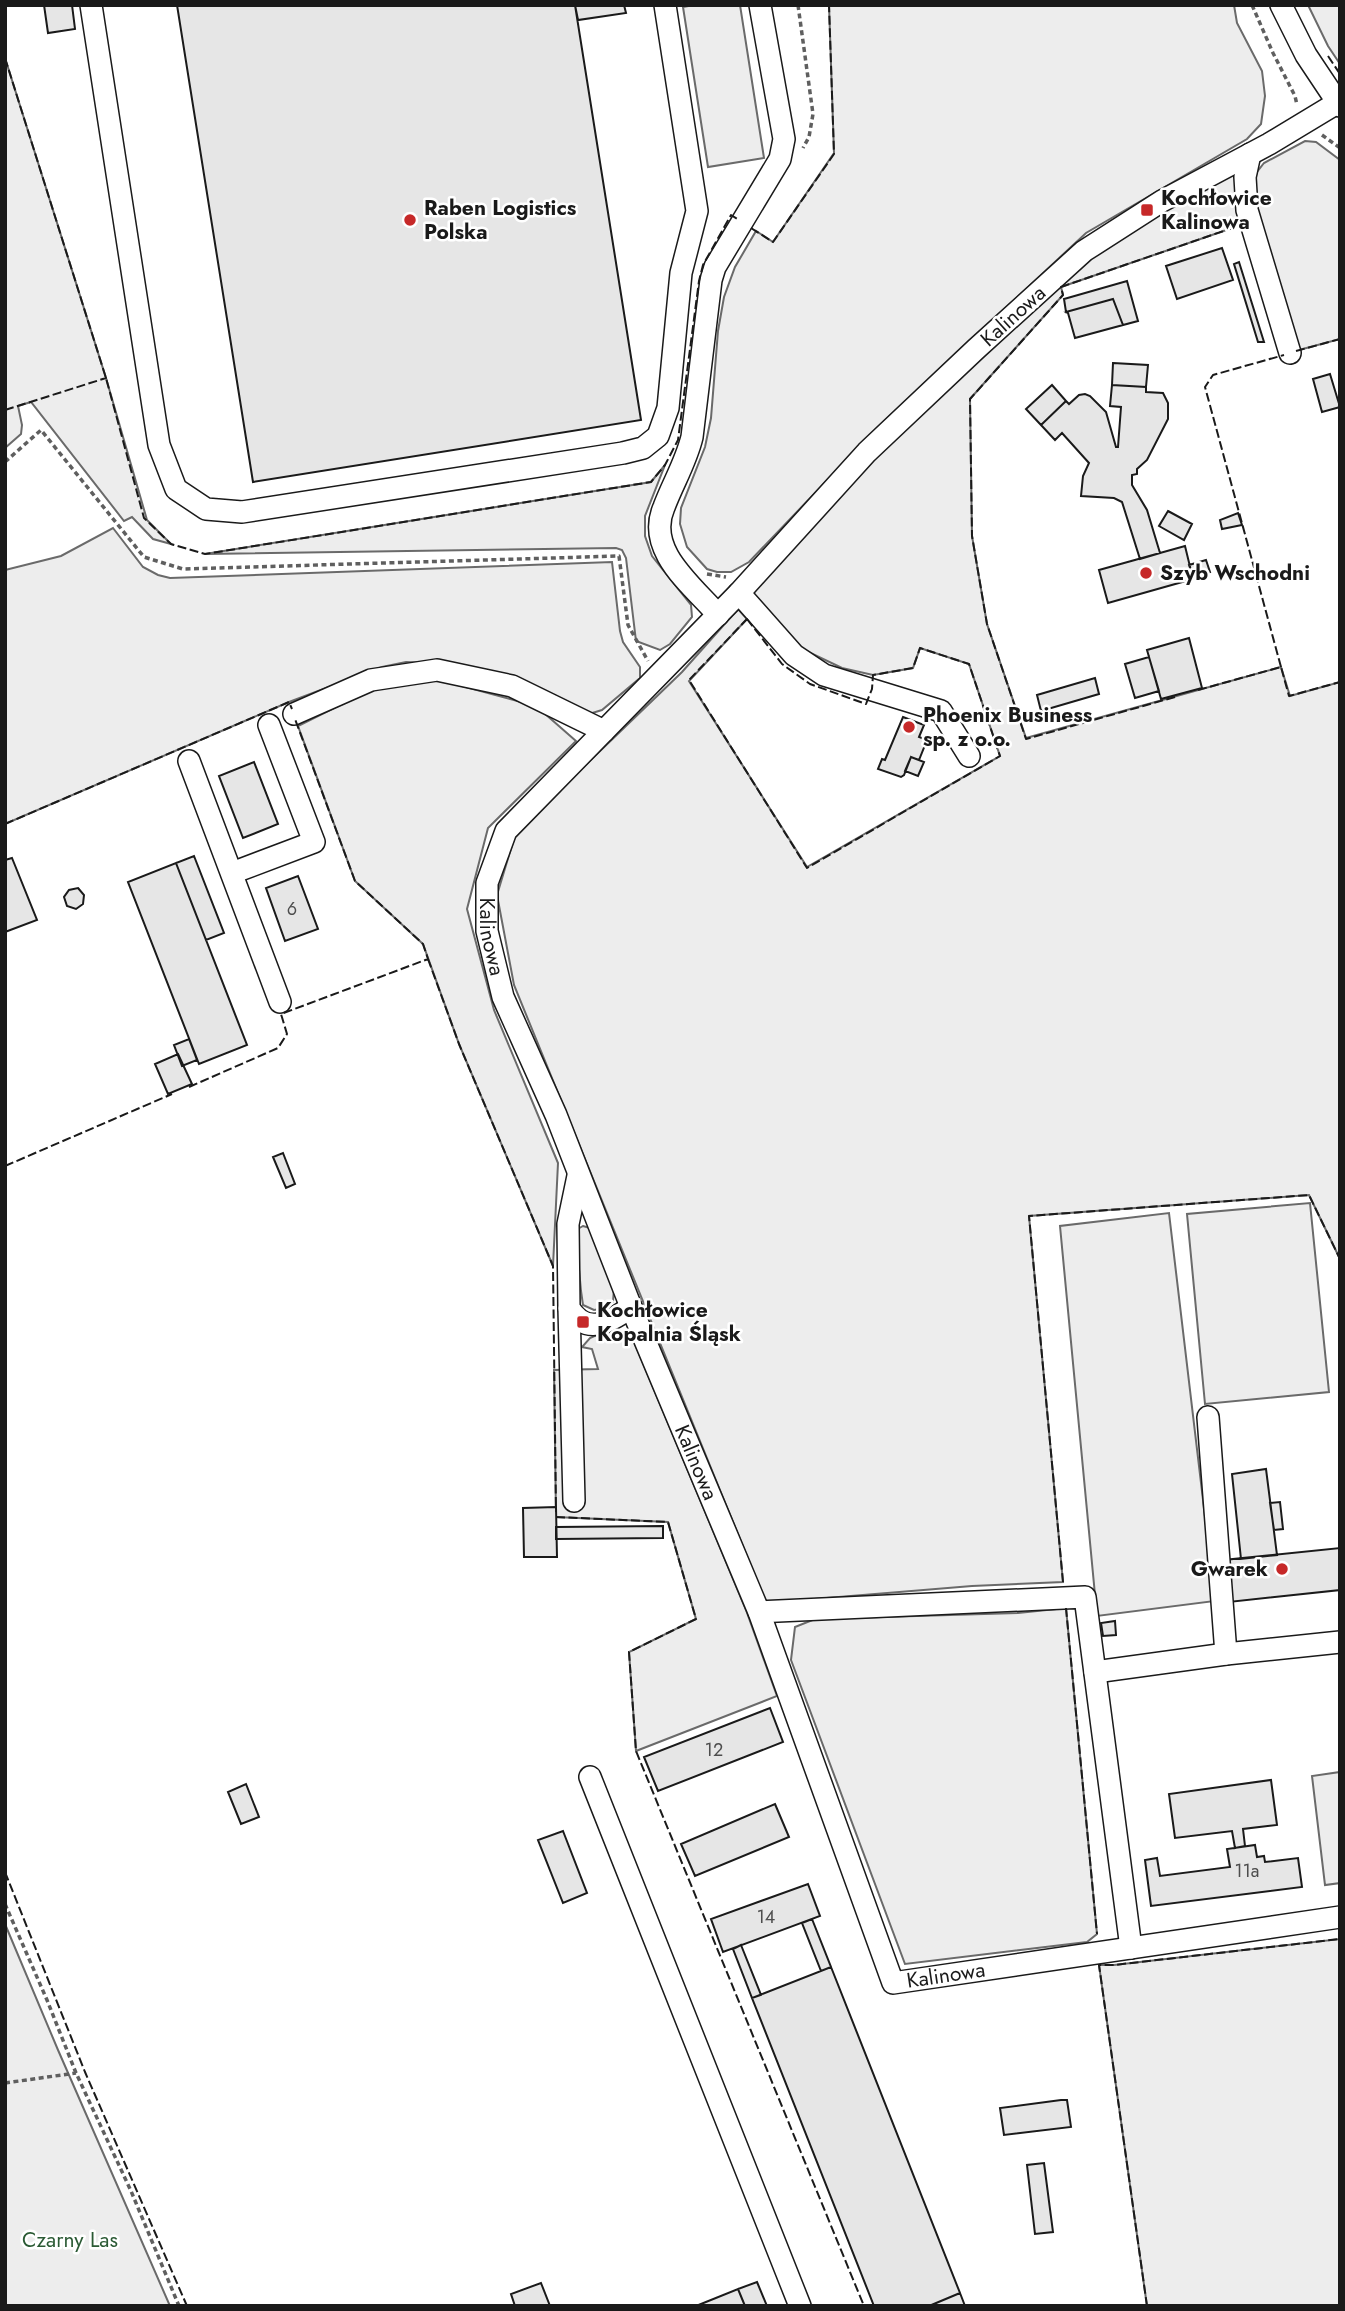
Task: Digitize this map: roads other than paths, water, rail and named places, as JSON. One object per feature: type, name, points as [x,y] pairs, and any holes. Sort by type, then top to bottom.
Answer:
[{"type":"street","points":[[92,5],[159,445],[176,489],[206,509],[243,512],[623,453],[643,448],[658,436],[668,408],[681,273],[697,211],[665,5]]},
{"type":"street","points":[[718,615],[666,554],[660,541],[659,525],[662,510],[689,452],[711,280],[715,267],[780,159],[783,149],[784,139],[760,5]]},
{"type":"street","points":[[1286,11],[1306,55],[1338,104]]},
{"type":"street","name":"Kalinowa","points":[[1338,104],[1162,201],[1084,251],[867,452],[735,584],[718,615],[506,831],[487,883],[487,931],[503,997],[556,1115],[631,1307],[760,1612],[893,1983],[1340,1917]]},
{"type":"street","points":[[1250,154],[1245,177],[1247,211],[1290,353]]},
{"type":"street","points":[[735,584],[794,655],[824,675],[941,711],[969,756]]},
{"type":"street","points":[[294,714],[372,680],[437,670],[512,686],[604,732]]},
{"type":"street","points":[[232,873],[314,842],[269,725]]},
{"type":"street","points":[[189,761],[280,1002]]},
{"type":"street","points":[[574,1501],[568,1224],[578,1176]]},
{"type":"street","points":[[569,1308],[575,1317],[588,1325],[599,1325],[631,1307]]},
{"type":"street","points":[[1208,1417],[1226,1654]]},
{"type":"street","points":[[760,1612],[1085,1597],[1131,1948]]},
{"type":"street","points":[[1095,1672],[1340,1642]]},
{"type":"street","points":[[590,1777],[800,2306]]},
{"type":"place","name":"Kochłowice Kalinowa","points":[[1147,210]]},
{"type":"place","name":"Raben Logistics Polska","points":[[410,220]]},
{"type":"place","name":"Szyb Wschodni","points":[[1146,573]]},
{"type":"place","name":"Phoenix Business sp. z o.o.","points":[[909,727]]},
{"type":"place","name":"Kochłowice Kopalnia Śląsk","points":[[583,1322]]},
{"type":"place","name":"Gwarek","points":[[1282,1569]]},
{"type":"park label","name":"Czarny Las","points":[[70,2240]]}]
